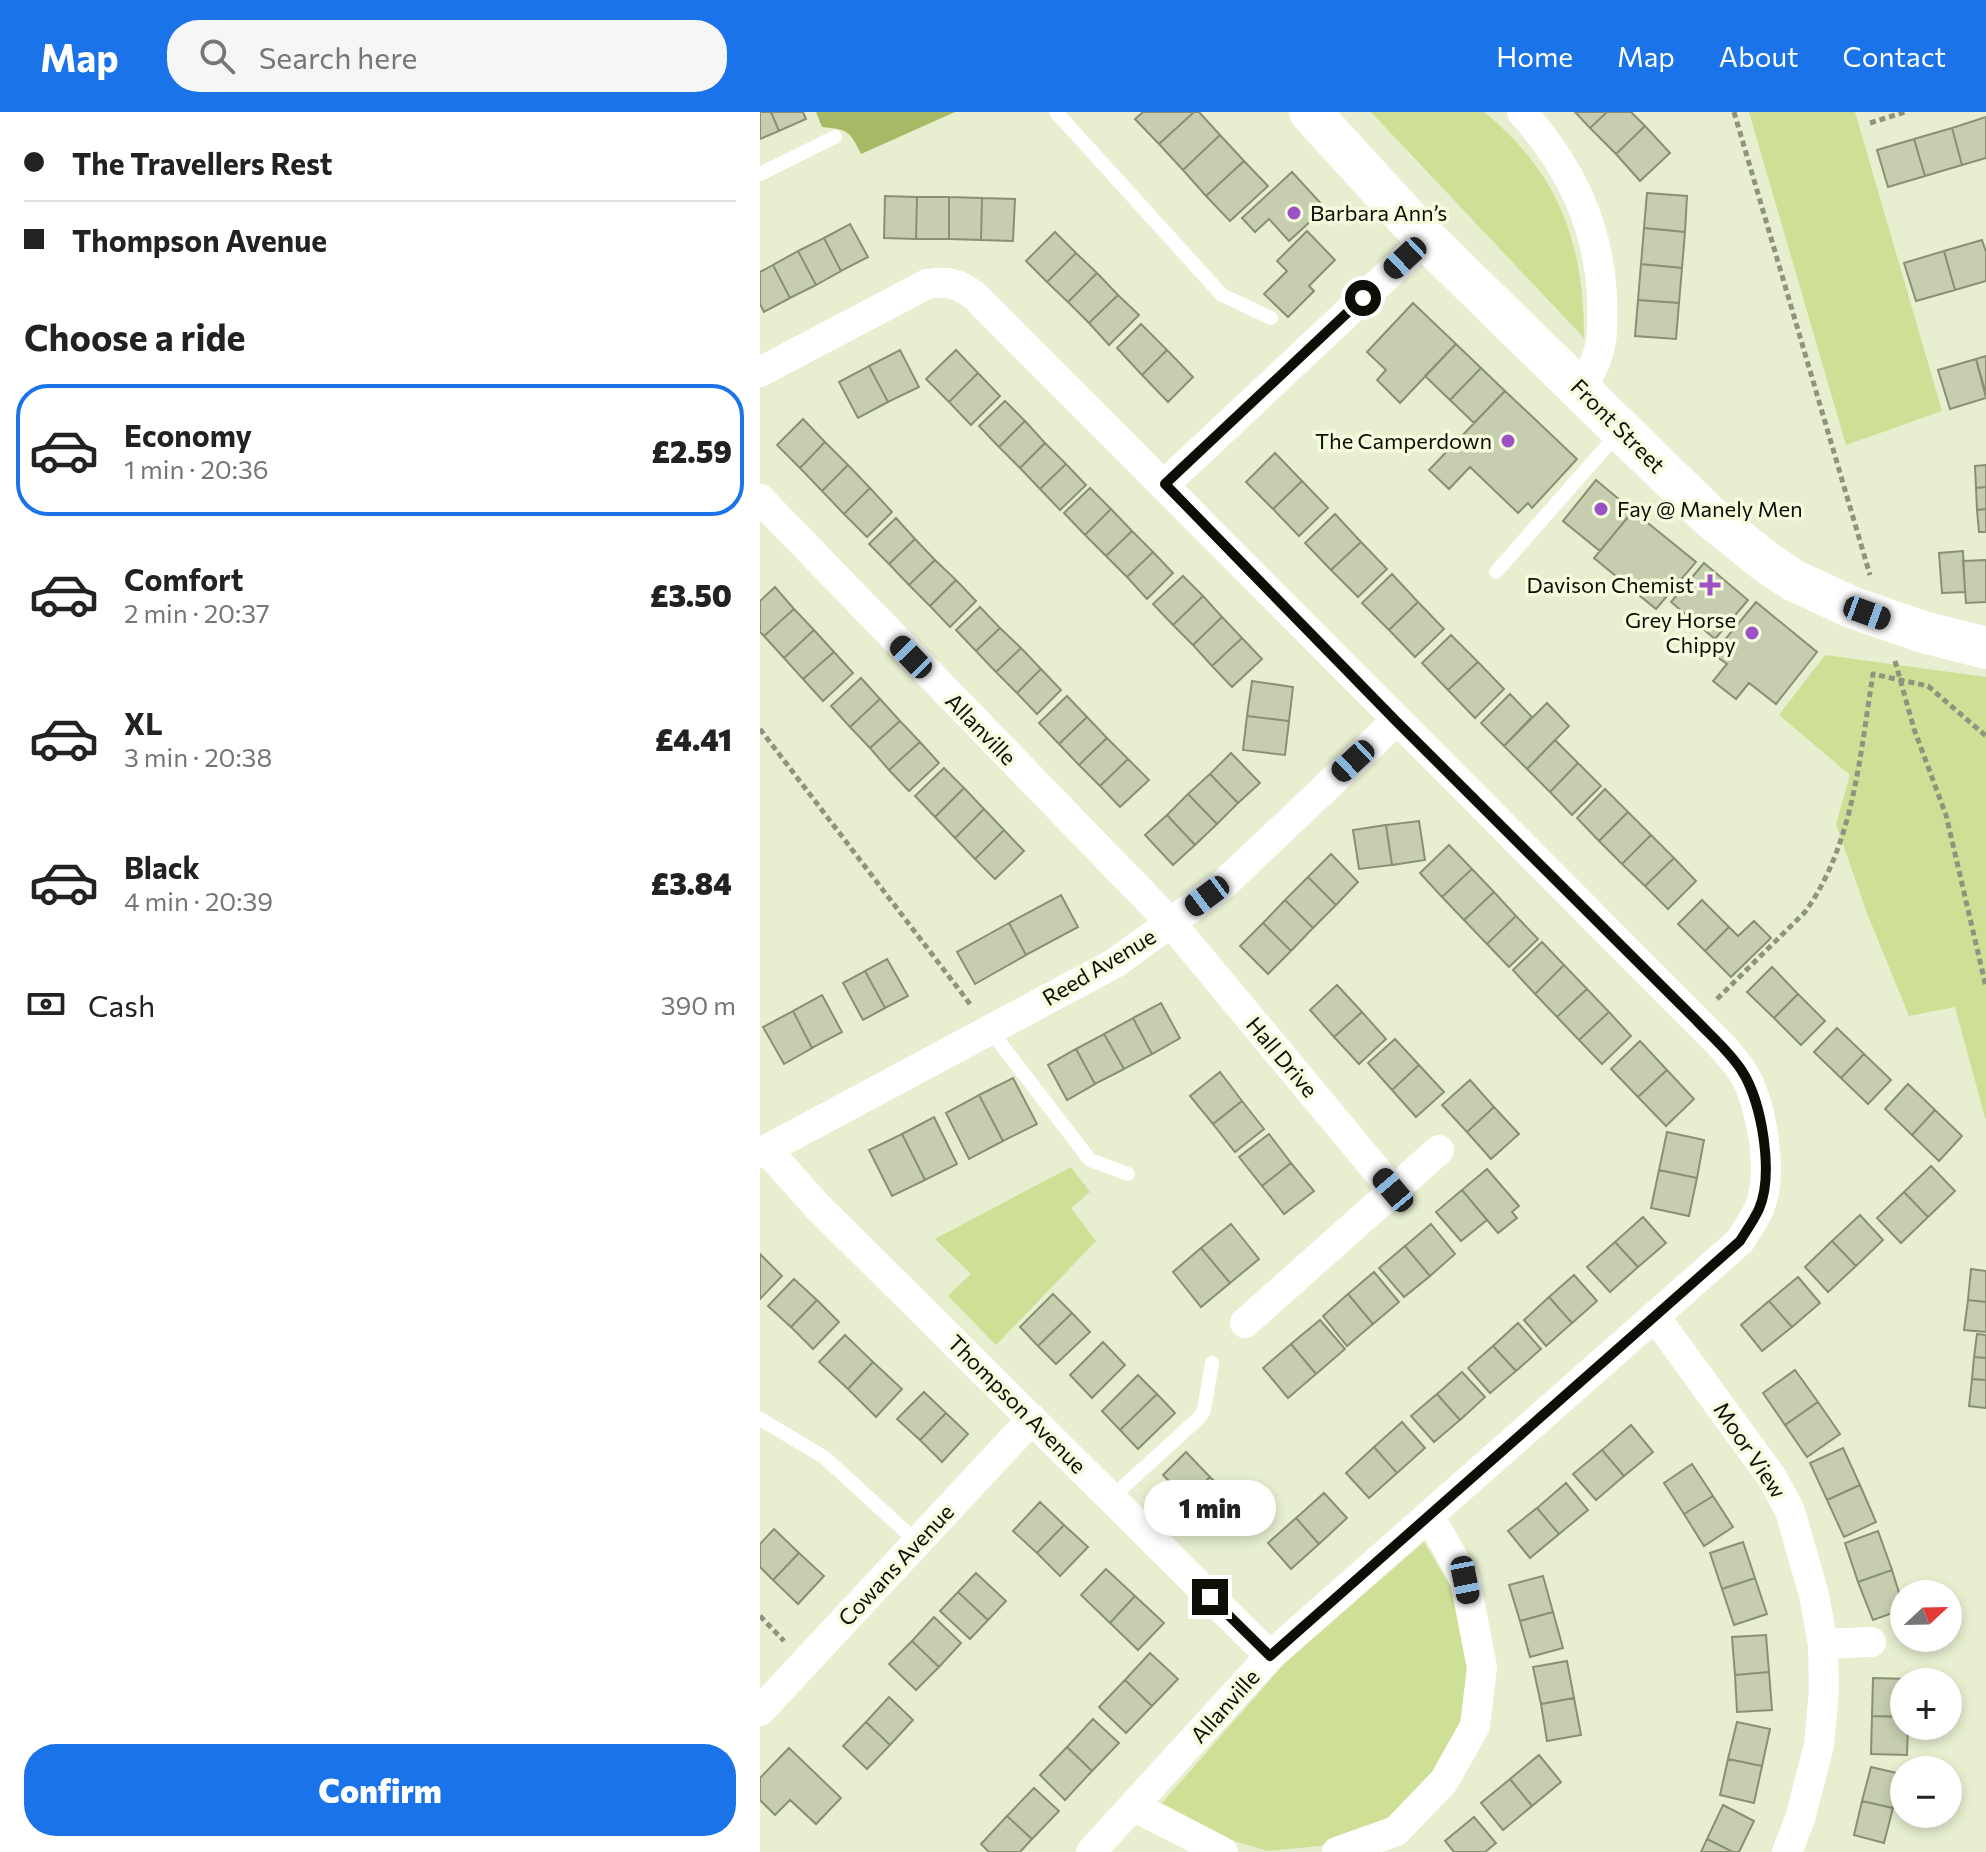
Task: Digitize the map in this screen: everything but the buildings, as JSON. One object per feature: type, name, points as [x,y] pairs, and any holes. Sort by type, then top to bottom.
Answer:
[{"type":"main road","name":"Front Street","points":[[1310,112],[1426,239],[1709,516],[1766,562],[1822,595],[1883,619],[1986,648]]},
{"type":"street","points":[[1522,112],[1566,169],[1594,239],[1601,276],[1601,326],[1599,350],[1582,390]]},
{"type":"street","points":[[1165,484],[1426,239]]},
{"type":"street","name":"Allanville","points":[[760,372],[927,284],[947,281],[962,285],[1165,484],[1396,721],[1696,1020],[1742,1070],[1756,1101],[1764,1130],[1765,1172],[1760,1207],[1740,1241],[1270,1656],[1091,1852]]},
{"type":"street","name":"Allanville","points":[[760,499],[1171,923]]},
{"type":"street","name":"Reed Avenue","points":[[763,1152],[1115,963],[1225,883],[1396,721]]},
{"type":"street","name":"Hall Drive","points":[[1171,923],[1393,1190]]},
{"type":"street","points":[[1245,1323],[1439,1150]]},
{"type":"street","name":"Thompson Avenue","points":[[763,1152],[1270,1656]]},
{"type":"street","name":"Moor View","points":[[1656,1318],[1773,1479],[1790,1511],[1814,1595],[1823,1644],[1824,1691],[1819,1745],[1800,1819],[1787,1852]]},
{"type":"street","name":"Cowans Avenue","points":[[760,1711],[1032,1419]]},
{"type":"street","points":[[1337,1852],[1396,1831],[1444,1781],[1475,1726],[1482,1667],[1465,1580],[1429,1515]]},
{"type":"street","points":[[1823,1644],[1871,1642]]},
{"type":"street","points":[[1133,1806],[1223,1852]]},
{"type":"lane","points":[[1056,112],[1222,295],[1271,318]]},
{"type":"lane","points":[[760,174],[835,137]]},
{"type":"lane","points":[[1496,572],[1621,429]]},
{"type":"lane","points":[[990,1030],[1090,1160],[1128,1174]]},
{"type":"lane","points":[[1111,1498],[1200,1417],[1212,1363]]},
{"type":"lane","points":[[760,1419],[824,1457],[918,1543]]},
{"type":"path","points":[[1734,112],[1914,729],[1946,815],[1986,987]]},
{"type":"path","points":[[1870,123],[1905,112]]},
{"type":"path","points":[[1696,1020],[1814,900],[1844,833],[1873,674],[1928,686],[1986,736]]},
{"type":"path","points":[[760,729],[990,1030]]},
{"type":"green space","points":[[816,112],[955,112],[861,154],[847,133],[822,127]]},
{"type":"green space","points":[[1371,112],[1484,112],[1510,135],[1549,185],[1562,212],[1579,271],[1584,338]]},
{"type":"green space","points":[[1749,112],[1855,112],[1942,411],[1846,445]]},
{"type":"green space","points":[[1825,655],[1986,677],[1986,1121],[1955,1007],[1909,1016],[1867,913],[1836,824],[1850,775],[1779,715]]},
{"type":"green space","points":[[1071,1167],[1090,1192],[1071,1208],[1096,1241],[996,1345],[948,1296],[971,1274],[935,1239]]},
{"type":"green space","points":[[1424,1542],[1452,1589],[1467,1670],[1463,1721],[1436,1772],[1389,1819],[1320,1846],[1268,1851],[1231,1840],[1162,1803],[1285,1663]]},
{"type":"place","name":"Barbara Ann’s","points":[[1294,213]]},
{"type":"place","name":"The Camperdown","points":[[1508,441]]},
{"type":"place","name":"Fay @ Manely Men","points":[[1601,509]]},
{"type":"place","name":"Davison Chemist","points":[[1710,585]]},
{"type":"place","name":"Grey Horse Chippy","points":[[1752,633]]},
{"type":"route","points":[[1210,1597],[1270,1656],[1740,1241],[1760,1207],[1765,1172],[1764,1130],[1756,1101],[1742,1070],[1165,484],[1363,298]]}]
